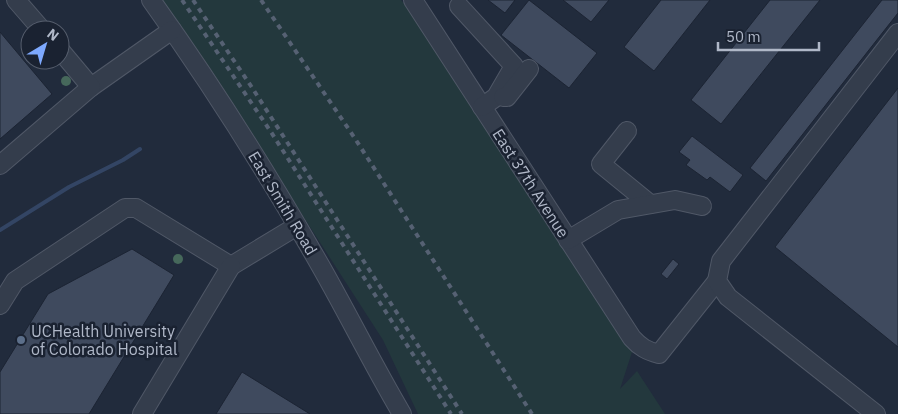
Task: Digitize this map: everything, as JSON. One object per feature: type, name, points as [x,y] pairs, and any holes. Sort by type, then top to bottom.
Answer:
[{"type":"street","points":[[16,0],[33,20]]},
{"type":"street","name":"East Smith Road","points":[[150,0],[220,100],[297,226],[402,414]]},
{"type":"street","name":"East 37th Avenue","points":[[413,0],[489,102],[568,240],[632,338],[647,350],[659,354],[717,281]]},
{"type":"street","points":[[459,6],[514,66],[489,102]]},
{"type":"street","points":[[0,165],[91,87],[172,30]]},
{"type":"street","points":[[876,414],[728,297],[717,281],[721,261],[898,33]]},
{"type":"street","points":[[70,62],[91,87]]},
{"type":"street","points":[[489,102],[506,97],[529,69]]},
{"type":"street","points":[[626,131],[601,164],[650,204]]},
{"type":"street","points":[[568,240],[618,210],[675,200],[702,206]]},
{"type":"street","points":[[0,305],[15,281],[125,208],[136,208],[230,266]]},
{"type":"street","points":[[142,414],[230,266],[297,226]]},
{"type":"green space","points":[[160,0],[401,0],[415,17],[633,349],[620,389],[637,371],[665,414],[418,414],[383,340],[230,103]]},
{"type":"building","points":[[488,0],[515,0],[505,13]]},
{"type":"building","points":[[529,0],[597,53],[569,88],[501,35]]},
{"type":"building","points":[[563,0],[609,0],[591,22]]},
{"type":"building","points":[[661,0],[710,0],[654,71],[624,47]]},
{"type":"building","points":[[770,0],[820,0],[721,124],[691,100]]},
{"type":"building","points":[[882,0],[898,0],[898,13],[766,181],[750,168]]},
{"type":"building","points":[[0,32],[20,56],[20,70],[32,70],[52,94],[0,139]]},
{"type":"building","points":[[898,88],[898,347],[775,247]]},
{"type":"building","points":[[692,136],[743,175],[730,192],[710,177],[707,180],[686,165],[690,160],[679,152]]},
{"type":"building","points":[[132,249],[174,275],[89,414],[0,414],[0,372],[48,294]]},
{"type":"building","points":[[673,259],[679,264],[667,279],[661,274]]},
{"type":"building","points":[[242,372],[310,414],[216,414]]},
{"type":"waterway","points":[[0,230],[69,187],[123,160],[140,149]]},
{"type":"railway","points":[[182,0],[271,132],[451,414]]},
{"type":"railway","points":[[193,0],[251,86],[462,414]]},
{"type":"railway","points":[[261,0],[354,137],[532,414]]},
{"type":"place","name":"UCHealth University of Colorado Hospital","points":[[21,340]]}]
